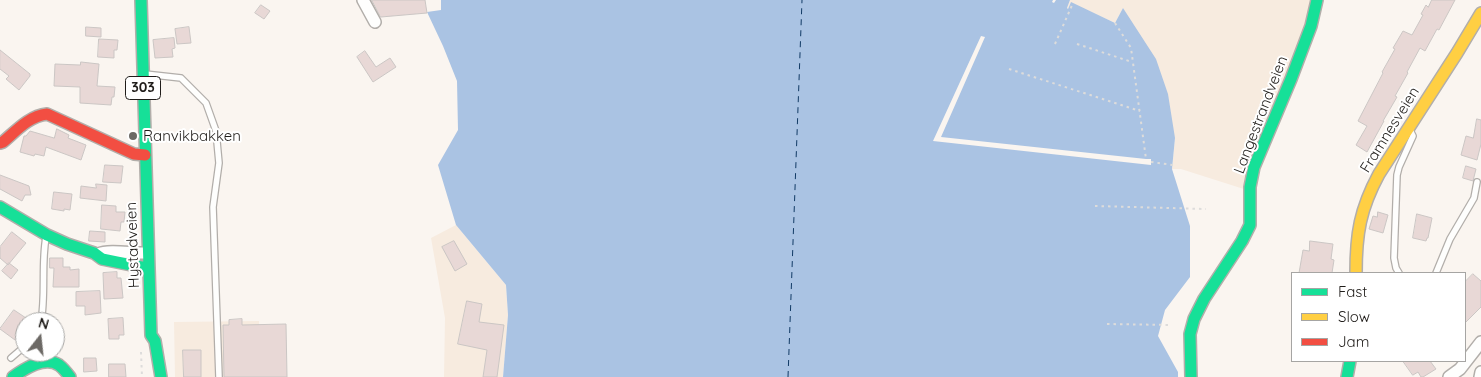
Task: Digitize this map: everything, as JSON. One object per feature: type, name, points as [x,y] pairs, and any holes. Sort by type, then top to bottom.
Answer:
[{"type":"street","name":"Hystadveien","points":[[141,0],[151,335],[148,342],[148,368]]},
{"type":"street","points":[[363,0],[375,22]]},
{"type":"street","name":"Langestrandveien","points":[[1191,377],[1190,334],[1194,319],[1204,298],[1242,241],[1250,225],[1250,187],[1254,167],[1310,26],[1317,0]]},
{"type":"street","name":"Framnesveien","points":[[1356,272],[1358,228],[1362,210],[1379,174],[1481,13]]},
{"type":"street","points":[[0,143],[28,121],[47,114],[134,154],[145,155]]},
{"type":"street","points":[[0,207],[47,235],[76,248],[98,254],[104,252],[148,253]]},
{"type":"street","points":[[98,254],[102,259],[148,267]]},
{"type":"street","name":"Hystadveien","points":[[151,335],[155,341],[161,377]]},
{"type":"street","points":[[1466,361],[1481,342]]},
{"type":"street","points":[[13,377],[35,365],[50,362],[59,365],[70,377]]},
{"type":"street","points":[[1347,377],[1350,362]]},
{"type":"street","points":[[1449,377],[1460,369],[1465,362]]},
{"type":"street","points":[[1480,377],[1481,372]]},
{"type":"lane","points":[[143,74],[181,78],[206,103],[216,131],[219,162],[213,207],[219,377]]},
{"type":"lane","points":[[1398,272],[1394,258],[1397,175],[1413,136],[1409,128]]},
{"type":"lane","points":[[1436,272],[1450,239],[1474,198],[1477,182]]},
{"type":"lane","points":[[43,312],[43,266],[47,235]]},
{"type":"lane","points":[[11,358],[15,355]]},
{"type":"path","points":[[1055,44],[1073,3]]},
{"type":"path","points":[[1115,23],[1131,48],[1146,159]]},
{"type":"path","points":[[1077,44],[1133,62]]},
{"type":"path","points":[[1009,69],[1140,111]]},
{"type":"path","points":[[1151,162],[1173,165]]},
{"type":"path","points":[[1095,206],[1206,209]]},
{"type":"path","points":[[1107,324],[1172,325]]},
{"type":"shaded area","points":[[1070,0],[1317,0],[1250,191],[1181,169],[1172,169],[1175,138],[1123,8],[1115,23],[1071,3],[1068,9]]},
{"type":"shaded area","points":[[456,225],[506,285],[508,315],[503,377],[444,377],[445,318],[431,238]]},
{"type":"shaded area","points":[[259,321],[260,377],[175,377],[174,322]]},
{"type":"water","points":[[441,0],[1053,0],[1052,2],[1054,3],[1056,0],[1070,0],[1068,9],[1071,2],[1115,23],[1123,8],[1156,59],[1168,94],[1175,138],[1172,169],[1190,226],[1190,277],[1165,310],[1158,336],[1178,372],[1178,377],[503,377],[508,315],[506,285],[456,225],[438,165],[458,130],[457,81],[427,12],[441,10]]},
{"type":"pier","points":[[981,36],[985,37],[941,137],[1151,159],[1151,165],[933,141]]},
{"type":"building","points":[[372,0],[425,0],[427,13],[381,17]]},
{"type":"building","points":[[1432,0],[1455,0],[1425,51],[1420,48],[1395,96],[1397,97],[1367,152],[1356,145],[1367,126],[1358,121],[1403,31],[1412,35],[1423,15],[1421,14],[1426,5],[1428,7]]},
{"type":"building","points":[[261,5],[270,11],[264,19],[255,13]]},
{"type":"building","points":[[86,27],[101,28],[101,37],[86,36]]},
{"type":"building","points":[[189,27],[191,43],[177,44],[175,29]]},
{"type":"building","points":[[174,38],[175,48],[172,49],[173,57],[155,58],[153,40]]},
{"type":"building","points":[[99,39],[118,40],[117,50],[114,50],[114,58],[98,57]]},
{"type":"building","points":[[0,50],[30,74],[19,90],[6,79],[9,76],[0,69]]},
{"type":"building","points":[[365,51],[376,67],[390,58],[396,67],[373,82],[357,57]]},
{"type":"building","points":[[81,62],[99,64],[97,86],[115,87],[111,105],[80,103],[80,87],[54,86],[55,64],[80,65]]},
{"type":"building","points":[[1477,119],[1481,120],[1481,144],[1477,160],[1461,155],[1466,136],[1473,138]]},
{"type":"building","points":[[57,129],[69,135],[68,138],[86,145],[81,160],[46,147],[44,156],[35,154],[34,156],[20,152],[24,136],[30,131],[54,138]]},
{"type":"building","points":[[105,165],[123,166],[121,183],[103,182]]},
{"type":"building","points":[[1466,166],[1476,169],[1473,181],[1463,178]]},
{"type":"building","points":[[0,175],[29,186],[31,195],[25,195],[22,201],[0,189]]},
{"type":"building","points":[[96,184],[107,185],[106,201],[80,198],[81,186],[96,188]]},
{"type":"building","points":[[54,192],[72,194],[70,210],[52,209]]},
{"type":"building","points":[[102,205],[116,206],[116,212],[125,212],[124,222],[121,222],[120,231],[101,229]]},
{"type":"building","points":[[1378,212],[1388,215],[1383,233],[1369,229],[1373,216],[1377,217]]},
{"type":"building","points":[[1417,214],[1432,218],[1426,241],[1413,238]]},
{"type":"building","points":[[90,231],[105,232],[105,242],[89,241]]},
{"type":"building","points":[[12,232],[26,243],[8,265],[0,258],[0,247]]},
{"type":"building","points":[[454,241],[467,264],[455,271],[442,247]]},
{"type":"building","points":[[1310,241],[1333,244],[1331,259],[1334,260],[1332,272],[1299,272],[1303,250],[1309,251]]},
{"type":"building","points":[[50,258],[63,258],[63,267],[70,267],[70,270],[79,269],[79,287],[53,287],[54,268],[50,268]]},
{"type":"building","points":[[9,263],[18,270],[11,279],[2,271]]},
{"type":"building","points":[[117,272],[117,278],[121,278],[123,298],[104,299],[103,273]]},
{"type":"building","points":[[1473,274],[1481,281],[1481,307],[1466,322],[1466,281]]},
{"type":"building","points":[[100,291],[101,313],[85,315],[85,306],[76,306],[76,292]]},
{"type":"building","points":[[467,301],[482,304],[479,322],[504,325],[497,377],[483,377],[487,350],[458,344]]},
{"type":"building","points":[[14,310],[17,312],[15,312],[15,340],[0,329]]},
{"type":"building","points":[[123,318],[124,335],[119,335],[119,339],[109,339],[108,319]]},
{"type":"building","points":[[242,319],[242,325],[286,324],[287,377],[224,377],[223,325],[229,325],[229,320]]},
{"type":"building","points":[[183,350],[201,350],[201,377],[184,377]]},
{"type":"building","points":[[84,358],[96,358],[97,371],[84,372]]},
{"type":"building","points":[[1404,362],[1431,362],[1436,369],[1423,377],[1418,372],[1413,375]]},
{"type":"building","points":[[109,364],[125,364],[126,377],[109,377]]},
{"type":"ferry route","points":[[788,377],[802,0]]},
{"type":"traffic: fast","points":[[141,0],[151,335],[155,341],[161,377]]},
{"type":"traffic: fast","points":[[1191,377],[1190,334],[1194,319],[1204,299],[1242,241],[1250,225],[1250,187],[1254,167],[1311,26],[1317,0]]},
{"type":"traffic: fast","points":[[0,207],[47,235],[94,253],[102,259],[148,267]]},
{"type":"traffic: fast","points":[[13,377],[29,367],[47,362],[59,365],[70,377]]},
{"type":"traffic: fast","points":[[1347,377],[1350,362]]},
{"type":"traffic: slow","points":[[1356,272],[1360,222],[1367,199],[1379,174],[1481,13]]},
{"type":"traffic: jam","points":[[0,143],[29,121],[40,115],[47,114],[134,154],[145,155]]},
{"type":"place","name":"Ranvikbakken","points":[[133,136]]}]
